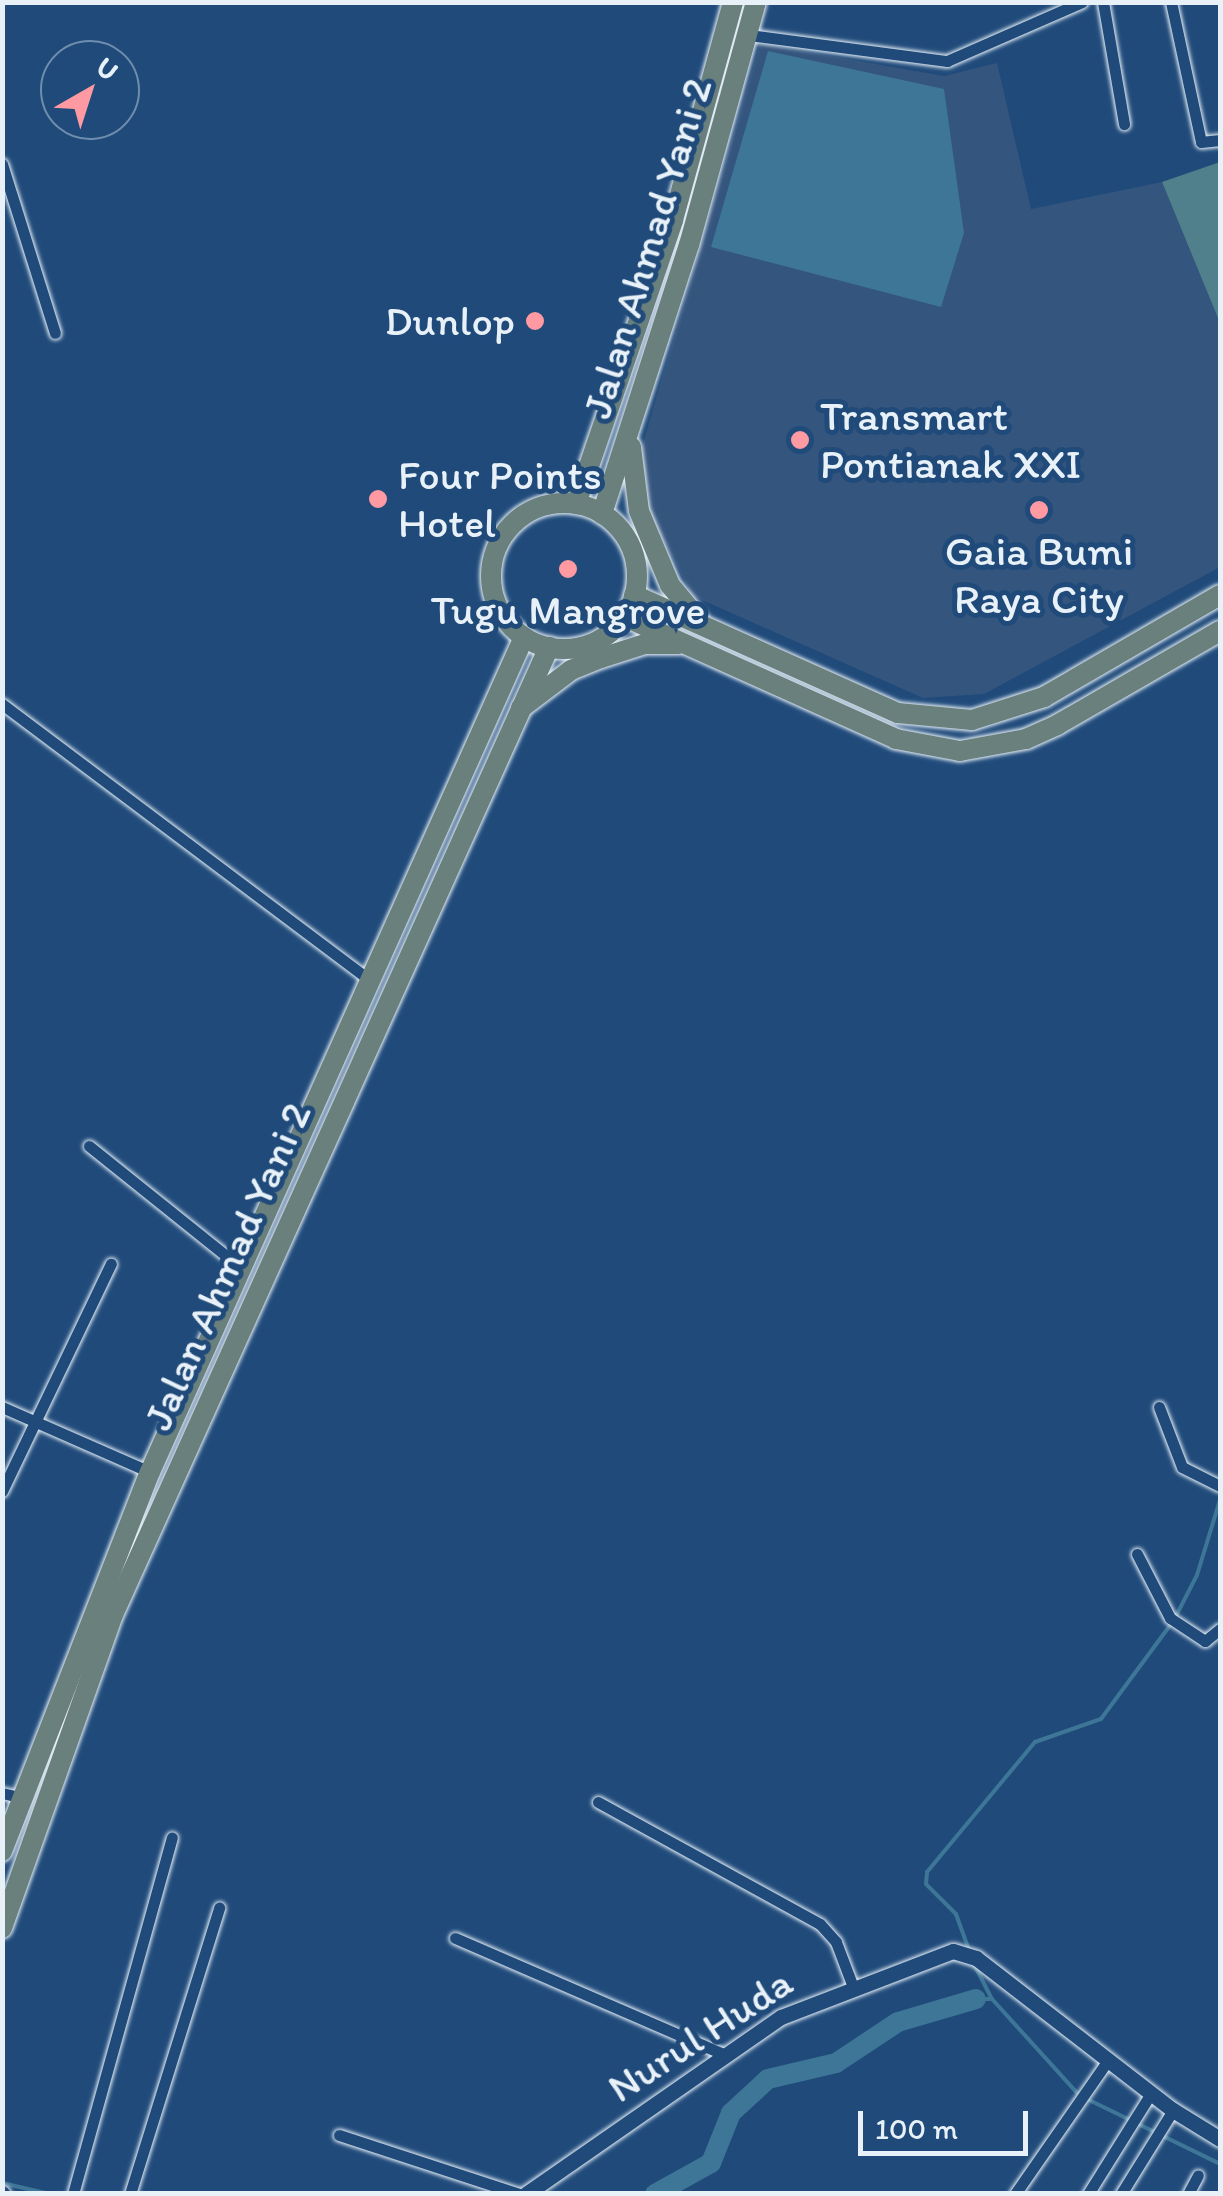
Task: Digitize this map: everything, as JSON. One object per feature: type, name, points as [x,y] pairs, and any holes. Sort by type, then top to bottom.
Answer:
[{"type":"highway","name":"Jalan Ahmad Yani 2","points":[[576,504],[673,220],[734,2]]},
{"type":"highway","name":"Jalan Ahmad Yani 2","points":[[602,514],[632,430],[756,2]]},
{"type":"highway","points":[[632,430],[639,511],[670,584],[703,624]]},
{"type":"highway","points":[[576,504],[602,514],[635,556],[634,595],[625,617],[598,642],[549,647],[524,637],[494,594],[494,558],[524,515],[576,504]]},
{"type":"highway","points":[[634,595],[898,714],[972,720],[1044,697],[1220,595]]},
{"type":"highway","points":[[625,617],[896,739],[960,751],[1026,739],[1058,725],[1220,631]]},
{"type":"highway","name":"Jalan Ahmad Yani 2","points":[[2,1851],[12,1795],[150,1472],[244,1270],[524,637]]},
{"type":"highway","points":[[516,712],[601,658],[656,642],[691,644]]},
{"type":"highway","name":"Jalan Ahmad Yani 2","points":[[2,1928],[112,1615],[516,712],[549,647]]},
{"type":"street","points":[[749,35],[947,61],[1082,2]]},
{"type":"street","points":[[1103,2],[1124,124]]},
{"type":"street","points":[[1171,2],[1201,142],[1220,140]]},
{"type":"street","points":[[2,164],[55,334]]},
{"type":"street","points":[[2,704],[371,980]]},
{"type":"street","points":[[89,1146],[244,1270]]},
{"type":"street","points":[[2,1492],[111,1264]]},
{"type":"street","points":[[2,1407],[150,1472]]},
{"type":"street","points":[[1160,1408],[1182,1467],[1218,1485]]},
{"type":"street","points":[[1137,1554],[1174,1621],[1205,1641],[1220,1629]]},
{"type":"street","points":[[598,1802],[820,1924],[836,1942],[854,1987]]},
{"type":"street","points":[[73,2194],[172,1838]]},
{"type":"street","points":[[130,2194],[219,1908]]},
{"type":"street","points":[[455,1938],[723,2054]]},
{"type":"street","name":"Nurul Huda","points":[[523,2194],[723,2054],[796,2008],[953,1951],[971,1956],[1151,2093],[1168,2118],[1220,2139]]},
{"type":"street","points":[[1015,2194],[1108,2060]]},
{"type":"street","points":[[1088,2194],[1151,2093]]},
{"type":"street","points":[[1121,2194],[1168,2118]]},
{"type":"street","points":[[339,2135],[523,2194]]},
{"type":"street","points":[[1188,2194],[1198,2176]]},
{"type":"shaded area","points":[[760,44],[944,76],[997,63],[1031,209],[1162,182],[1220,323],[1220,567],[984,694],[923,698],[693,596],[643,501],[635,471]]},
{"type":"shaded area","points":[[768,51],[944,89],[964,233],[941,307],[711,247]]},
{"type":"green space","points":[[1220,162],[1220,323],[1162,182]]},
{"type":"waterway","points":[[1176,1616],[1197,1575],[1220,1500]]},
{"type":"waterway","points":[[969,1950],[956,1914],[926,1884],[927,1872],[1035,1742],[1101,1719],[1171,1624]]},
{"type":"waterway","points":[[974,1964],[992,1999]]},
{"type":"waterway","points":[[976,1999],[992,1999],[1078,2094]]},
{"type":"waterway","points":[[655,2194],[711,2163],[731,2113],[768,2079],[836,2063],[898,2022],[976,1999]]},
{"type":"waterway","points":[[1087,2099],[1220,2164]]},
{"type":"waterway","points":[[2,2183],[50,2194]]},
{"type":"place","name":"Dunlop","points":[[535,321]]},
{"type":"place","name":"Transmart Pontianak XXI","points":[[800,440]]},
{"type":"place","name":"Four Points Hotel","points":[[378,499]]},
{"type":"place","name":"Gaia Bumi Raya City","points":[[1039,510]]},
{"type":"place","name":"Tugu Mangrove","points":[[568,569]]}]
